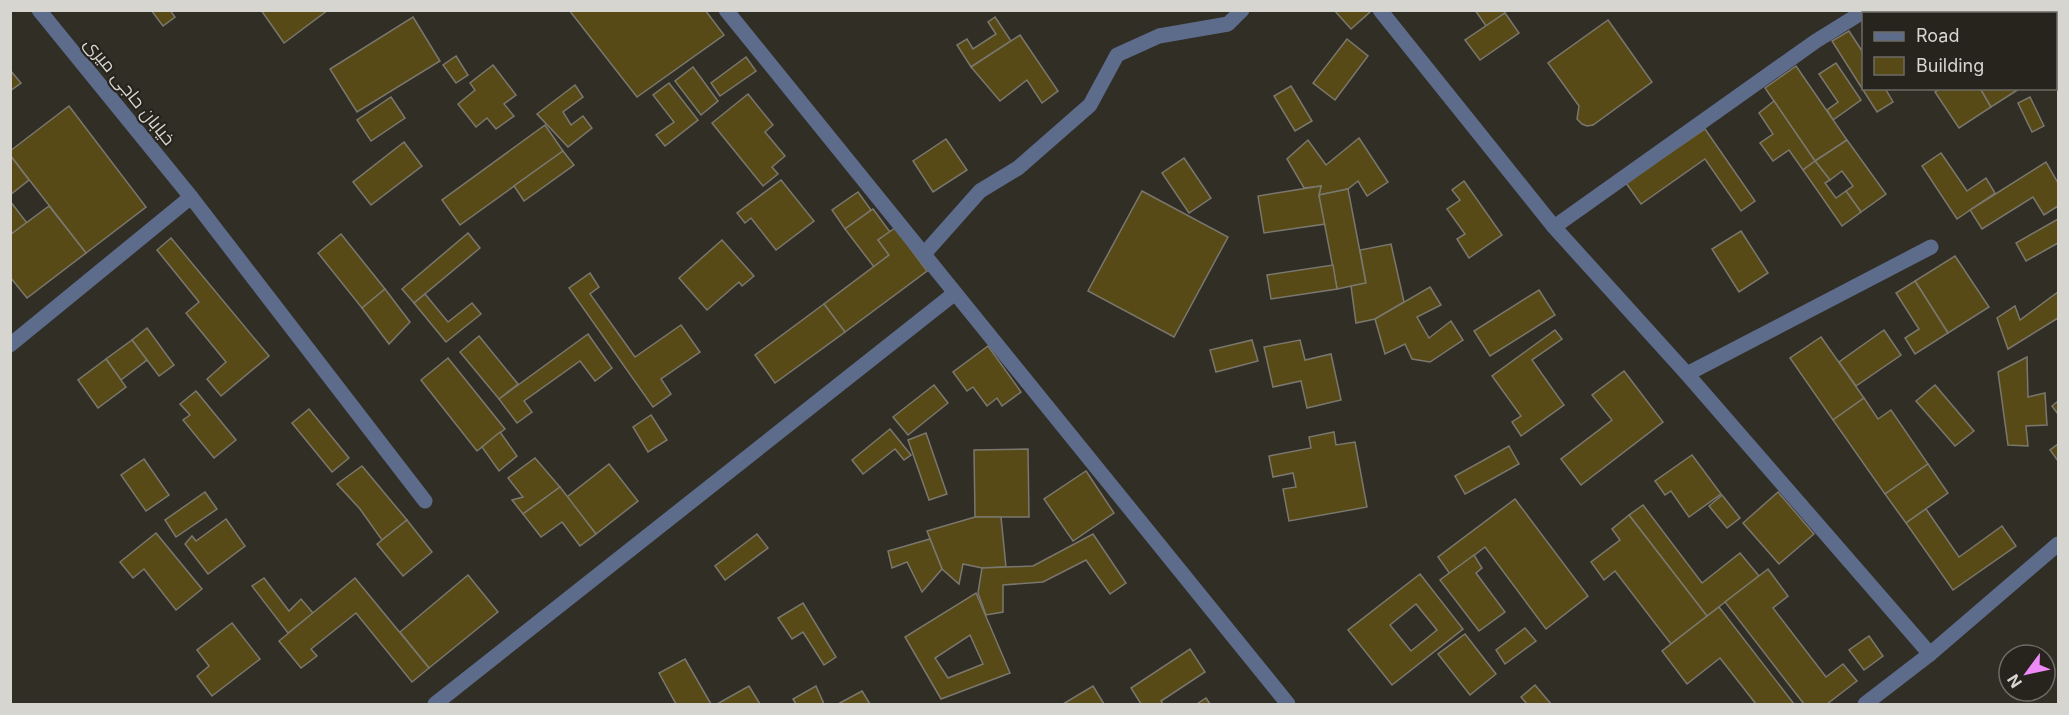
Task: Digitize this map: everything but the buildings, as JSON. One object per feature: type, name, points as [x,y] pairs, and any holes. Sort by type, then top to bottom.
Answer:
[{"type":"street","name":"خیابان حاجی میری","points":[[39,10],[191,197],[425,501]]},
{"type":"street","points":[[726,10],[1288,705]]},
{"type":"street","points":[[924,254],[980,191],[1018,168],[1090,105],[1118,55],[1159,36],[1228,24],[1242,10]]},
{"type":"street","points":[[1380,10],[1554,227],[1687,374],[1930,654]]},
{"type":"street","points":[[1554,227],[1816,41],[1862,12]]},
{"type":"street","points":[[10,345],[191,197]]},
{"type":"street","points":[[1687,374],[1931,247]]},
{"type":"street","points":[[435,705],[955,293]]},
{"type":"street","points":[[1865,705],[1930,654],[2058,544]]}]
